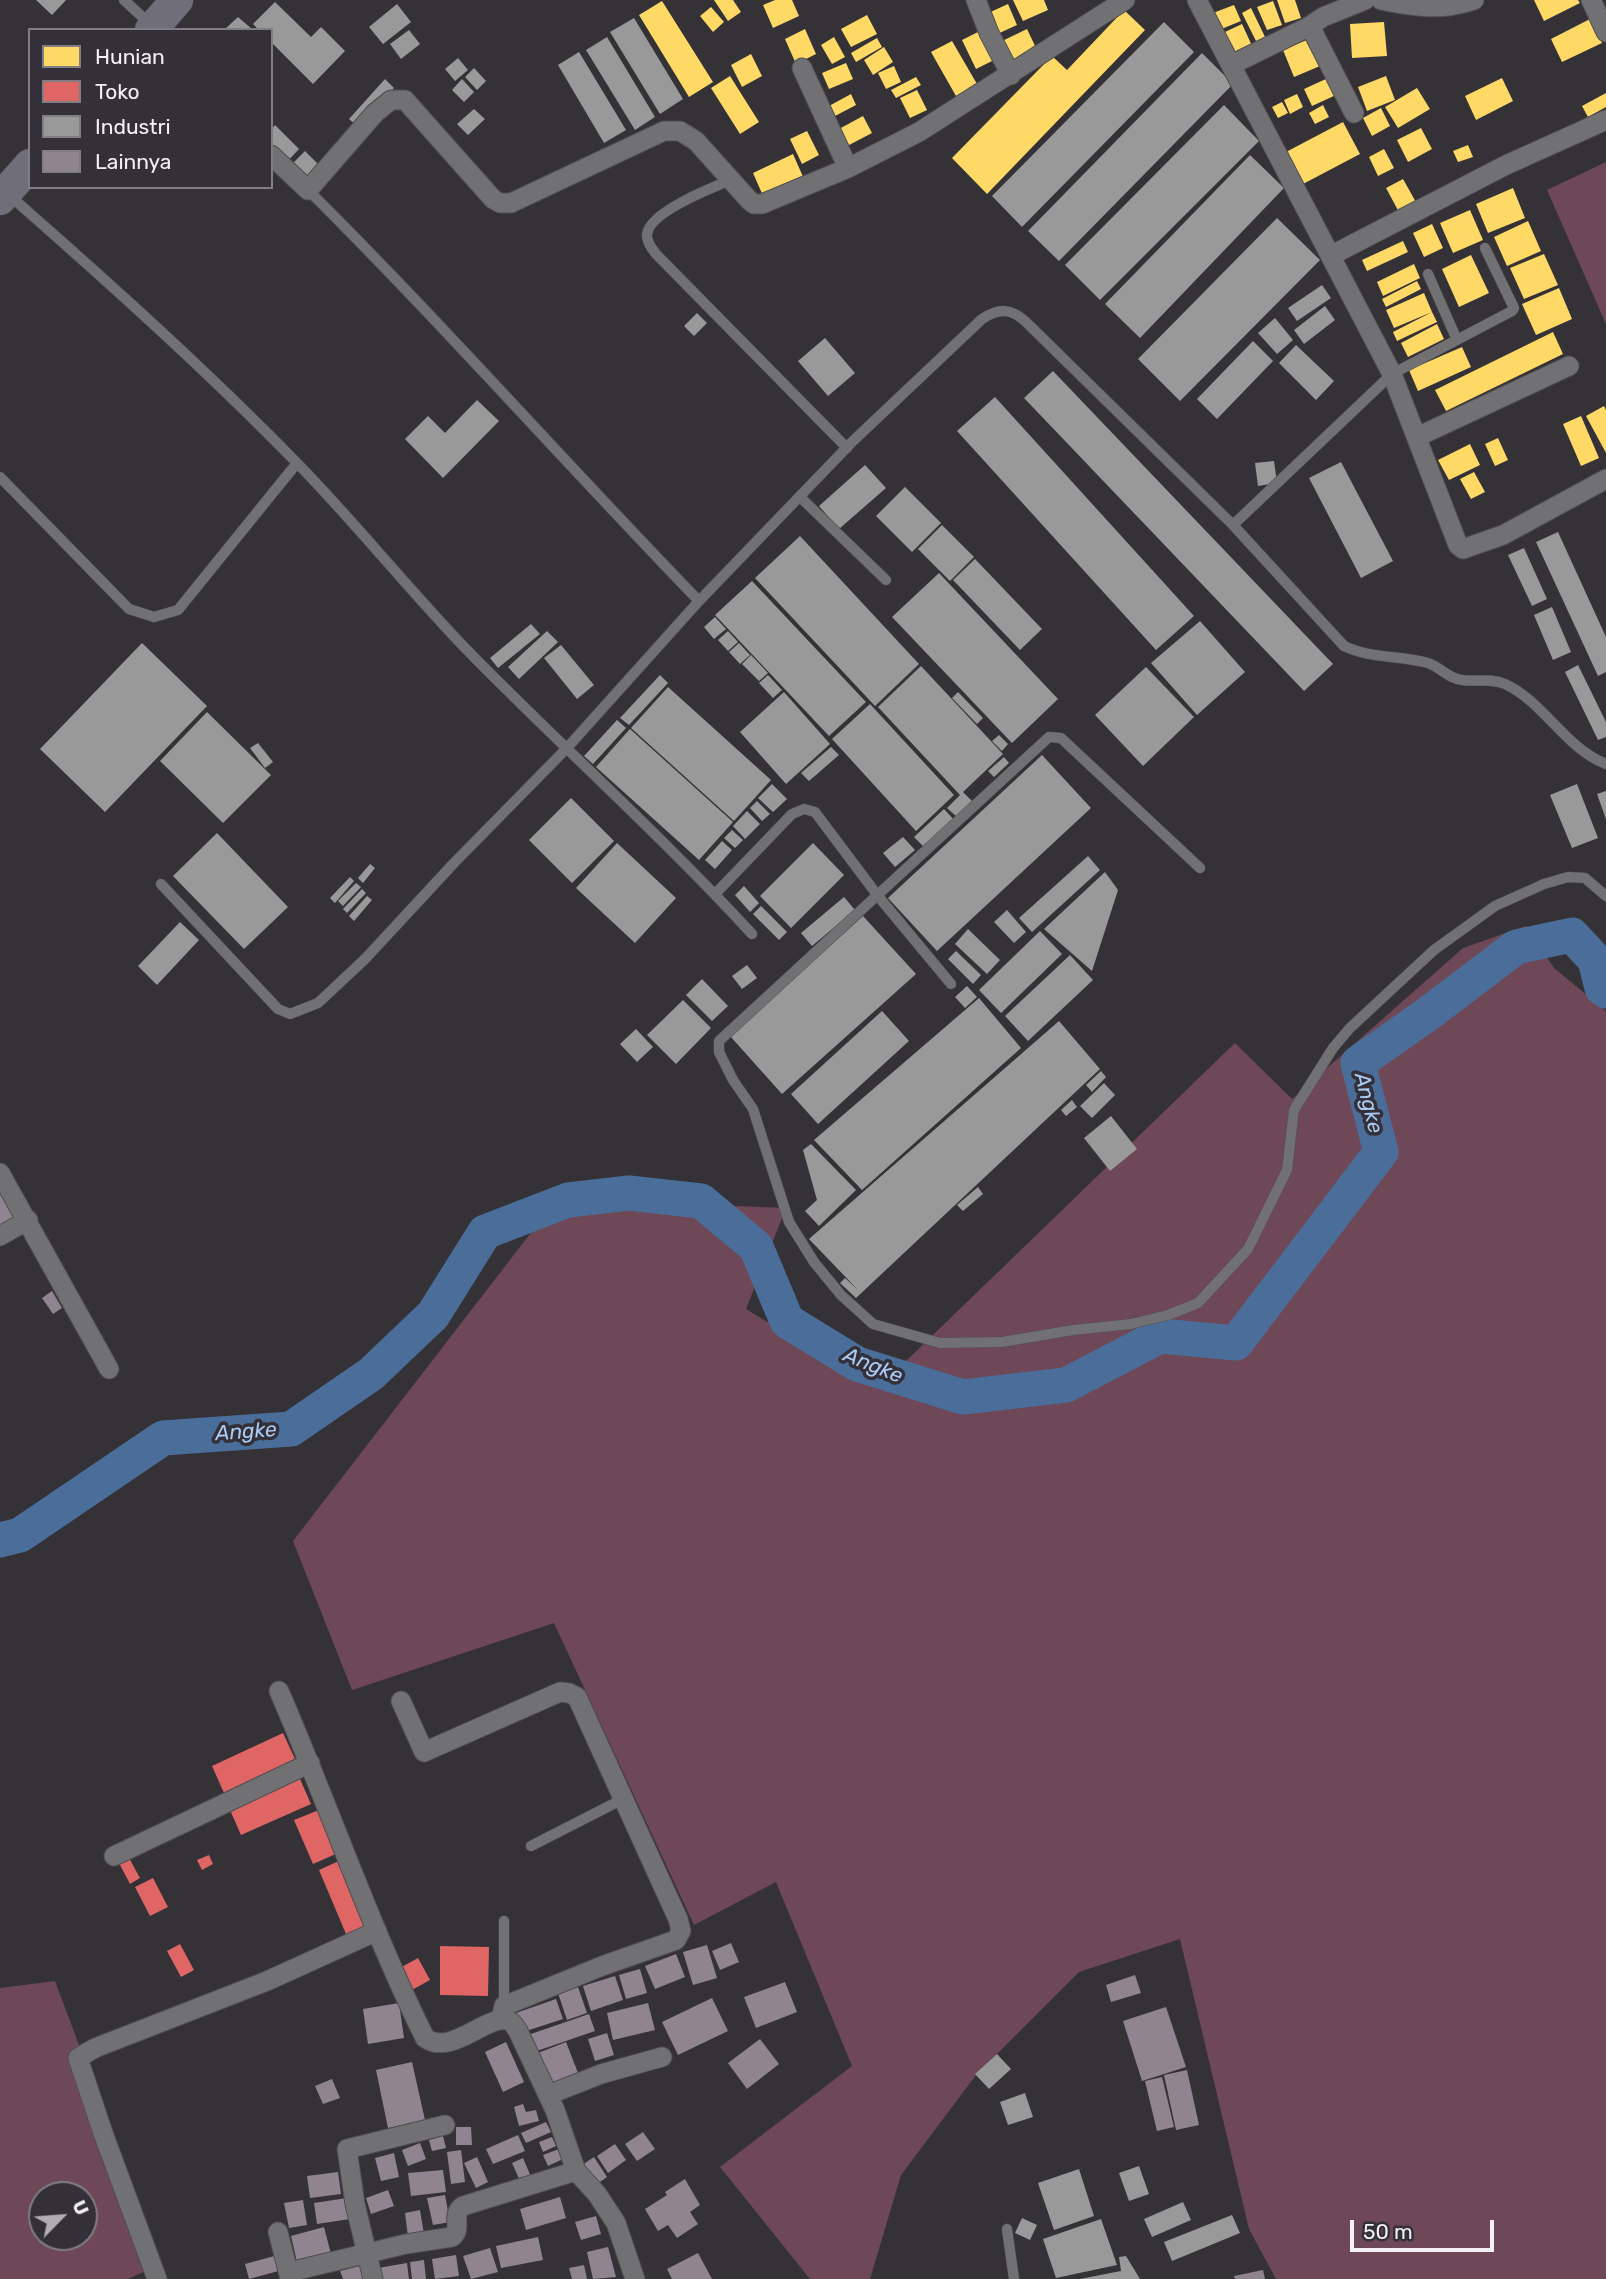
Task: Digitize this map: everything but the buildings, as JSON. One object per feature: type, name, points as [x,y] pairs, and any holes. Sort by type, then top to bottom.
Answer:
[{"type":"main road","points":[[152,28],[177,0]]},
{"type":"main road","points":[[2,193],[28,167]]},
{"type":"street","points":[[976,0],[989,33],[1011,75]]},
{"type":"street","points":[[273,157],[308,190],[375,113],[391,100],[405,100],[500,204],[511,203],[664,131],[680,131],[695,141],[749,200],[754,204],[762,204],[848,168],[919,132],[1125,0]]},
{"type":"street","points":[[1197,0],[1392,374],[1454,539],[1463,549],[1503,535],[1606,479]]},
{"type":"street","points":[[1231,65],[1364,0]]},
{"type":"street","points":[[1381,0],[1410,7],[1444,8],[1474,0]]},
{"type":"street","points":[[1591,0],[1606,32]]},
{"type":"street","points":[[1310,26],[1354,113]]},
{"type":"street","points":[[802,68],[848,168]]},
{"type":"street","points":[[1332,255],[1506,165],[1606,120]]},
{"type":"street","points":[[1417,438],[1570,366]]},
{"type":"street","points":[[0,1173],[109,1368]]},
{"type":"street","points":[[0,1236],[28,1220]]},
{"type":"street","points":[[279,1691],[377,1931],[425,2038],[433,2043],[449,2042],[502,2013],[601,1966],[676,1940],[681,1931],[577,1697],[560,1692],[424,1752],[401,1702]]},
{"type":"street","points":[[114,1856],[310,1763]]},
{"type":"street","points":[[157,2279],[98,2122],[78,2058],[95,2048],[267,1981],[377,1931]]},
{"type":"street","points":[[502,2013],[519,2031],[548,2095],[576,2171],[597,2194],[616,2223],[635,2279]]},
{"type":"street","points":[[548,2095],[601,2074],[662,2057]]},
{"type":"street","points":[[373,2279],[355,2204],[347,2149],[445,2125]]},
{"type":"street","points":[[278,2232],[289,2276],[406,2244],[452,2237],[457,2230],[458,2210],[463,2207],[576,2171]]},
{"type":"lane","points":[[124,0],[152,28]]},
{"type":"lane","points":[[731,180],[667,212],[655,221],[647,232],[647,239],[656,254],[847,448]]},
{"type":"lane","points":[[308,190],[453,337],[608,507],[699,600]]},
{"type":"lane","points":[[2,193],[146,316],[297,463],[464,647],[715,894],[752,934]]},
{"type":"lane","points":[[1233,525],[1392,374],[1509,314],[1514,308],[1485,248]]},
{"type":"lane","points":[[1428,274],[1457,340]]},
{"type":"lane","points":[[161,884],[278,1009],[289,1014],[318,1003],[365,959],[454,863],[566,750],[699,600],[847,448],[982,318],[992,312],[1004,310],[1016,313],[1233,525],[1344,646],[1361,654],[1427,663],[1460,680],[1496,681],[1505,684],[1519,692],[1583,751],[1606,764]]},
{"type":"lane","points":[[0,477],[129,609],[154,617],[178,610],[297,463]]},
{"type":"lane","points":[[800,497],[886,580]]},
{"type":"lane","points":[[1200,868],[1061,738],[1049,737],[719,1041],[719,1052],[733,1080],[753,1109],[789,1222],[814,1262],[841,1295],[873,1324],[940,1343],[1002,1342],[1073,1329],[1131,1324],[1168,1315],[1198,1303],[1248,1249],[1287,1170],[1294,1110],[1333,1048],[1350,1028],[1434,950],[1495,906],[1544,884],[1568,877],[1585,878],[1606,897]]},
{"type":"lane","points":[[715,894],[792,814],[804,809],[815,812],[878,896],[951,984]]},
{"type":"lane","points":[[531,1846],[623,1799]]},
{"type":"lane","points":[[502,2013],[505,1921]]},
{"type":"lane","points":[[1007,2229],[1014,2279]]},
{"type":"shaded area","points":[[1606,162],[1606,324],[1547,190]]},
{"type":"shaded area","points":[[1526,926],[1554,968],[1606,1011],[1606,2279],[1276,2279],[1249,2229],[1180,1939],[1079,1972],[976,2075],[901,2175],[870,2279],[810,2279],[720,2167],[852,2066],[776,1882],[694,1925],[554,1623],[352,1690],[293,1541],[557,1199],[786,1208],[746,1309],[877,1389],[1235,1043],[1292,1099],[1463,948]]},
{"type":"shaded area","points":[[55,1981],[161,2264],[128,2279],[0,2279],[0,1988]]},
{"type":"waterway","name":"Angke","points":[[0,1540],[20,1535],[163,1438],[291,1429],[371,1374],[433,1315],[485,1232],[568,1200],[629,1193],[701,1201],[756,1247],[787,1321],[857,1364],[963,1397],[1066,1385],[1160,1336],[1236,1343],[1381,1152],[1358,1063],[1516,947],[1572,935],[1595,960],[1602,988],[1606,991]]}]
